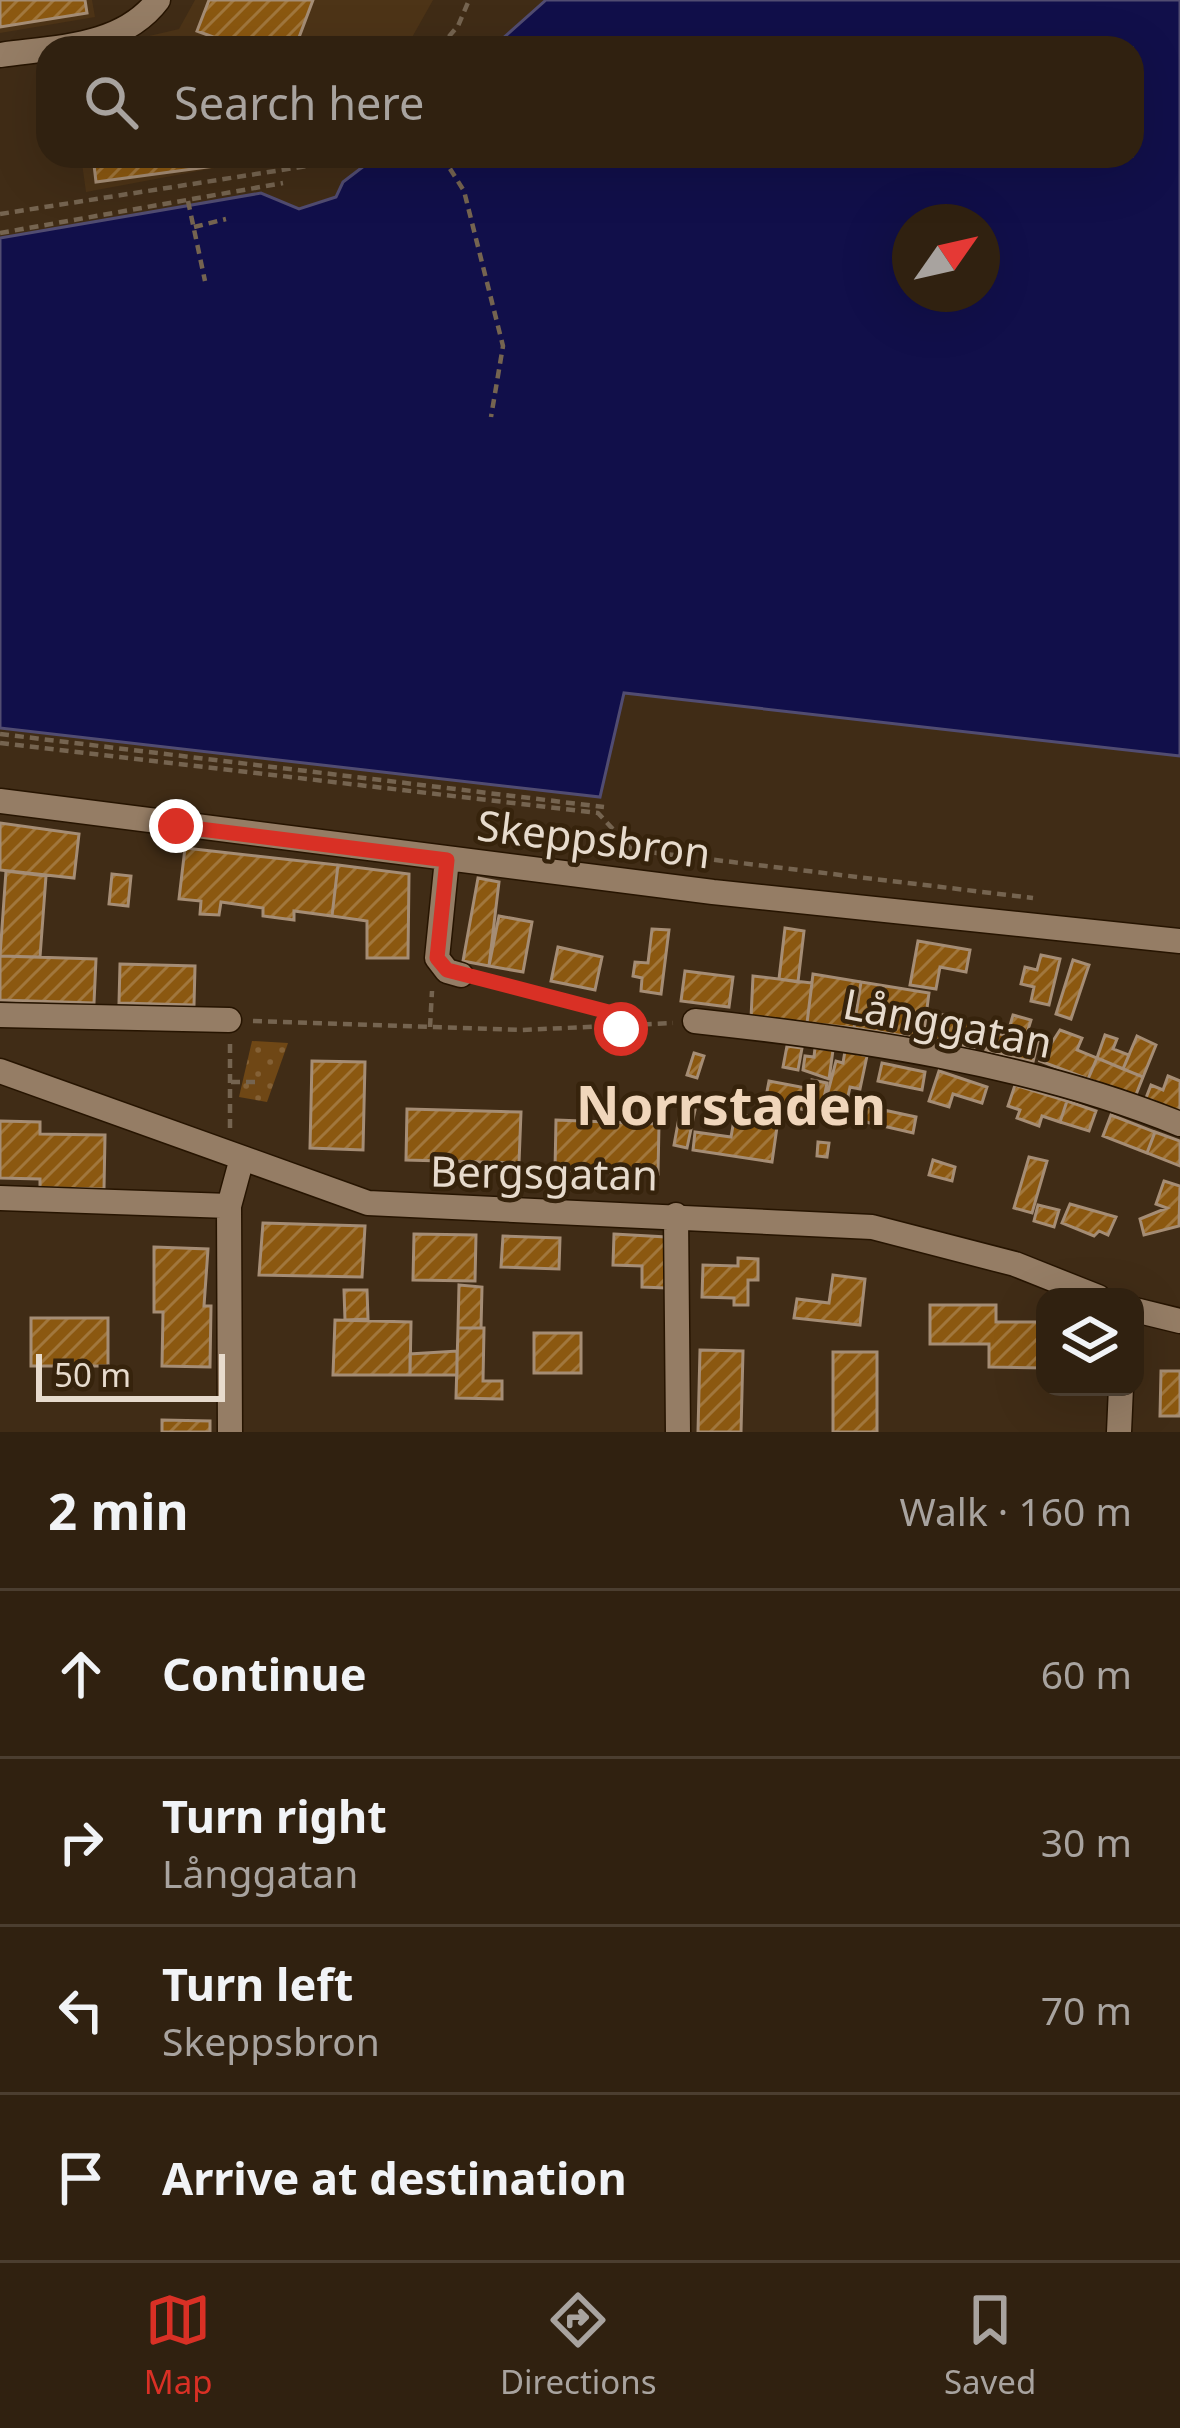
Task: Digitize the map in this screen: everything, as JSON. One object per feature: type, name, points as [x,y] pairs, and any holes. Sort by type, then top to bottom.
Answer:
[{"type":"street","points":[[106,36],[129,28],[158,0]]},
{"type":"street","points":[[0,56],[36,50]]},
{"type":"street","name":"Skeppsbron","points":[[0,801],[447,860],[1180,941]]},
{"type":"street","points":[[447,860],[437,958],[447,970],[461,975]]},
{"type":"street","points":[[0,1015],[230,1020]]},
{"type":"street","name":"Långgatan","points":[[694,1021],[984,1064],[1129,1104],[1180,1124]]},
{"type":"street","name":"Bergsgatan","points":[[0,1071],[368,1203],[426,1210],[676,1215],[872,1227],[1015,1264],[1075,1288]]},
{"type":"street","points":[[230,1432],[229,1206],[242,1158]]},
{"type":"street","points":[[0,1198],[229,1206]]},
{"type":"street","points":[[676,1215],[678,1432]]},
{"type":"street","points":[[1144,1312],[1180,1321]]},
{"type":"street","points":[[1120,1432],[1121,1396]]},
{"type":"path","points":[[449,36],[469,0]]},
{"type":"path","points":[[0,214],[296,168]]},
{"type":"path","points":[[450,168],[464,191],[503,346],[491,417]]},
{"type":"path","points":[[0,232],[283,183]]},
{"type":"path","points":[[188,201],[205,281]]},
{"type":"path","points":[[194,226],[226,219]]},
{"type":"path","points":[[0,739],[604,807]]},
{"type":"path","points":[[0,739],[598,813],[632,850],[1043,899]]},
{"type":"path","points":[[461,975],[624,1016],[635,1028]]},
{"type":"path","points":[[430,1027],[432,978]]},
{"type":"path","points":[[231,1124],[230,1020],[635,1028],[694,1021]]},
{"type":"path","points":[[231,1082],[261,1082]]},
{"type":"shaded area","points":[[0,0],[92,0],[95,17],[0,33]]},
{"type":"shaded area","points":[[195,0],[433,0],[413,36],[149,36],[179,29]]},
{"type":"shaded area","points":[[546,0],[1180,0],[1180,756],[624,693],[600,797],[0,728],[0,238],[261,193],[299,209],[336,197],[343,182],[361,168],[1144,168],[1144,36],[506,36]]},
{"type":"shaded area","points":[[83,168],[215,168],[86,192]]},
{"type":"shaded area","points":[[252,1041],[288,1043],[267,1102],[239,1097]]},
{"type":"building","points":[[0,0],[85,0],[87,13],[0,27]]},
{"type":"building","points":[[209,0],[313,0],[300,36],[211,36],[197,31]]},
{"type":"building","points":[[94,168],[200,168],[96,182]]},
{"type":"building","points":[[0,823],[79,834],[74,878],[0,870]]},
{"type":"building","points":[[185,848],[338,865],[332,916],[294,911],[294,920],[263,916],[263,908],[221,902],[219,915],[200,914],[201,901],[179,899]]},
{"type":"building","points":[[338,865],[409,874],[408,958],[367,958],[367,921],[332,916]]},
{"type":"building","points":[[6,871],[46,876],[40,957],[0,956]]},
{"type":"building","points":[[112,874],[131,876],[128,906],[109,904]]},
{"type":"building","points":[[478,878],[499,882],[489,966],[463,961]]},
{"type":"building","points":[[499,916],[532,922],[523,972],[489,966]]},
{"type":"building","points":[[785,928],[804,931],[798,982],[779,979]]},
{"type":"building","points":[[652,929],[669,930],[661,994],[641,991],[642,978],[633,976],[635,962],[648,963]]},
{"type":"building","points":[[918,941],[970,950],[966,972],[940,967],[936,989],[910,985]]},
{"type":"building","points":[[558,947],[602,957],[595,990],[551,981]]},
{"type":"building","points":[[1041,955],[1060,959],[1049,1005],[1031,1001],[1034,987],[1021,984],[1025,967],[1037,970]]},
{"type":"building","points":[[0,956],[96,959],[94,1003],[0,1000]]},
{"type":"building","points":[[1073,960],[1089,965],[1071,1019],[1056,1014]]},
{"type":"building","points":[[120,964],[195,966],[194,1005],[119,1003]]},
{"type":"building","points":[[685,971],[733,977],[729,1007],[681,1001]]},
{"type":"building","points":[[813,974],[861,982],[854,1028],[807,1023]]},
{"type":"building","points":[[753,976],[812,983],[807,1023],[751,1018]]},
{"type":"building","points":[[861,982],[929,993],[923,1039],[854,1028]]},
{"type":"building","points":[[934,1013],[979,1023],[974,1048],[929,1038]]},
{"type":"building","points":[[1013,1015],[1031,1020],[1027,1033],[1039,1037],[1033,1062],[986,1050],[991,1031],[1007,1036]]},
{"type":"building","points":[[1060,1030],[1082,1038],[1077,1050],[1097,1058],[1088,1079],[1040,1061]]},
{"type":"building","points":[[1105,1035],[1117,1039],[1113,1049],[1129,1055],[1123,1069],[1097,1058]]},
{"type":"building","points":[[1137,1036],[1156,1045],[1143,1077],[1123,1069]]},
{"type":"building","points":[[787,1046],[802,1048],[798,1070],[783,1067]]},
{"type":"building","points":[[815,1048],[833,1050],[829,1079],[803,1070],[805,1056],[814,1057]]},
{"type":"building","points":[[845,1051],[867,1056],[860,1089],[850,1087],[843,1119],[822,1115],[836,1061],[843,1063]]},
{"type":"building","points":[[694,1053],[704,1056],[697,1078],[687,1075]]},
{"type":"building","points":[[1097,1058],[1143,1077],[1135,1097],[1088,1079]]},
{"type":"building","points":[[312,1061],[365,1062],[363,1150],[310,1148]]},
{"type":"building","points":[[882,1063],[925,1072],[922,1090],[878,1081]]},
{"type":"building","points":[[939,1071],[987,1087],[982,1103],[953,1094],[949,1107],[929,1101]]},
{"type":"building","points":[[1168,1076],[1180,1081],[1180,1112],[1146,1098],[1151,1085],[1163,1090]]},
{"type":"building","points":[[812,1080],[827,1083],[821,1113],[765,1102],[769,1081],[811,1089]]},
{"type":"building","points":[[1015,1085],[1067,1101],[1060,1122],[1042,1116],[1039,1126],[1017,1118],[1020,1110],[1008,1106]]},
{"type":"building","points":[[1067,1101],[1096,1111],[1089,1131],[1060,1122]]},
{"type":"building","points":[[856,1104],[916,1117],[913,1133],[853,1119]]},
{"type":"building","points":[[681,1107],[695,1110],[687,1148],[674,1145]]},
{"type":"building","points":[[407,1109],[521,1112],[519,1163],[406,1160]]},
{"type":"building","points":[[735,1114],[778,1120],[772,1162],[693,1150],[695,1132],[731,1137]]},
{"type":"building","points":[[1111,1115],[1155,1132],[1147,1153],[1103,1136]]},
{"type":"building","points":[[556,1120],[659,1124],[658,1174],[555,1170]]},
{"type":"building","points":[[0,1121],[40,1122],[40,1134],[105,1135],[104,1189],[40,1188],[40,1179],[0,1178]]},
{"type":"building","points":[[1155,1132],[1180,1141],[1180,1166],[1147,1153]]},
{"type":"building","points":[[818,1142],[829,1143],[827,1157],[817,1156]]},
{"type":"building","points":[[1029,1157],[1047,1161],[1032,1213],[1014,1208]]},
{"type":"building","points":[[933,1160],[955,1167],[952,1181],[929,1175]]},
{"type":"building","points":[[1164,1181],[1180,1186],[1179,1226],[1144,1235],[1140,1219],[1167,1208],[1156,1204]]},
{"type":"building","points":[[1070,1204],[1116,1217],[1108,1235],[1099,1231],[1094,1236],[1062,1223]]},
{"type":"building","points":[[1038,1205],[1059,1210],[1054,1227],[1034,1221]]},
{"type":"building","points":[[263,1223],[365,1226],[362,1277],[259,1275]]},
{"type":"building","points":[[414,1234],[476,1235],[475,1281],[413,1280]]},
{"type":"building","points":[[614,1234],[666,1237],[666,1288],[642,1287],[642,1266],[613,1265]]},
{"type":"building","points":[[503,1236],[560,1238],[559,1269],[501,1267]]},
{"type":"building","points":[[154,1247],[208,1249],[204,1306],[211,1306],[210,1367],[162,1366],[163,1312],[154,1312]]},
{"type":"building","points":[[738,1258],[758,1259],[758,1280],[748,1280],[748,1305],[734,1305],[734,1298],[702,1297],[703,1265],[738,1266]]},
{"type":"building","points":[[833,1275],[865,1279],[860,1325],[794,1318],[797,1299],[829,1303]]},
{"type":"building","points":[[459,1285],[482,1287],[481,1328],[458,1328]]},
{"type":"building","points":[[344,1290],[367,1290],[368,1319],[345,1320]]},
{"type":"building","points":[[930,1305],[996,1305],[996,1322],[1036,1322],[1036,1368],[989,1367],[989,1344],[930,1344]]},
{"type":"building","points":[[31,1318],[108,1318],[108,1366],[31,1366]]},
{"type":"building","points":[[335,1320],[411,1322],[410,1375],[333,1375]]},
{"type":"building","points":[[458,1328],[484,1328],[483,1381],[502,1381],[502,1399],[456,1398]]},
{"type":"building","points":[[534,1333],[581,1333],[581,1373],[534,1373]]},
{"type":"building","points":[[700,1350],[743,1351],[741,1432],[698,1432]]},
{"type":"building","points":[[457,1351],[457,1375],[410,1375],[410,1354]]},
{"type":"building","points":[[833,1352],[877,1352],[877,1432],[833,1432]]},
{"type":"building","points":[[1161,1371],[1180,1371],[1180,1416],[1160,1416]]},
{"type":"building","points":[[162,1420],[210,1421],[210,1432],[162,1432]]},
{"type":"district","name":"Norrstaden","points":[[731,1104]]},
{"type":"route","points":[[176,826],[447,860],[437,958],[447,970],[624,1016],[635,1028],[621,1029]]}]
